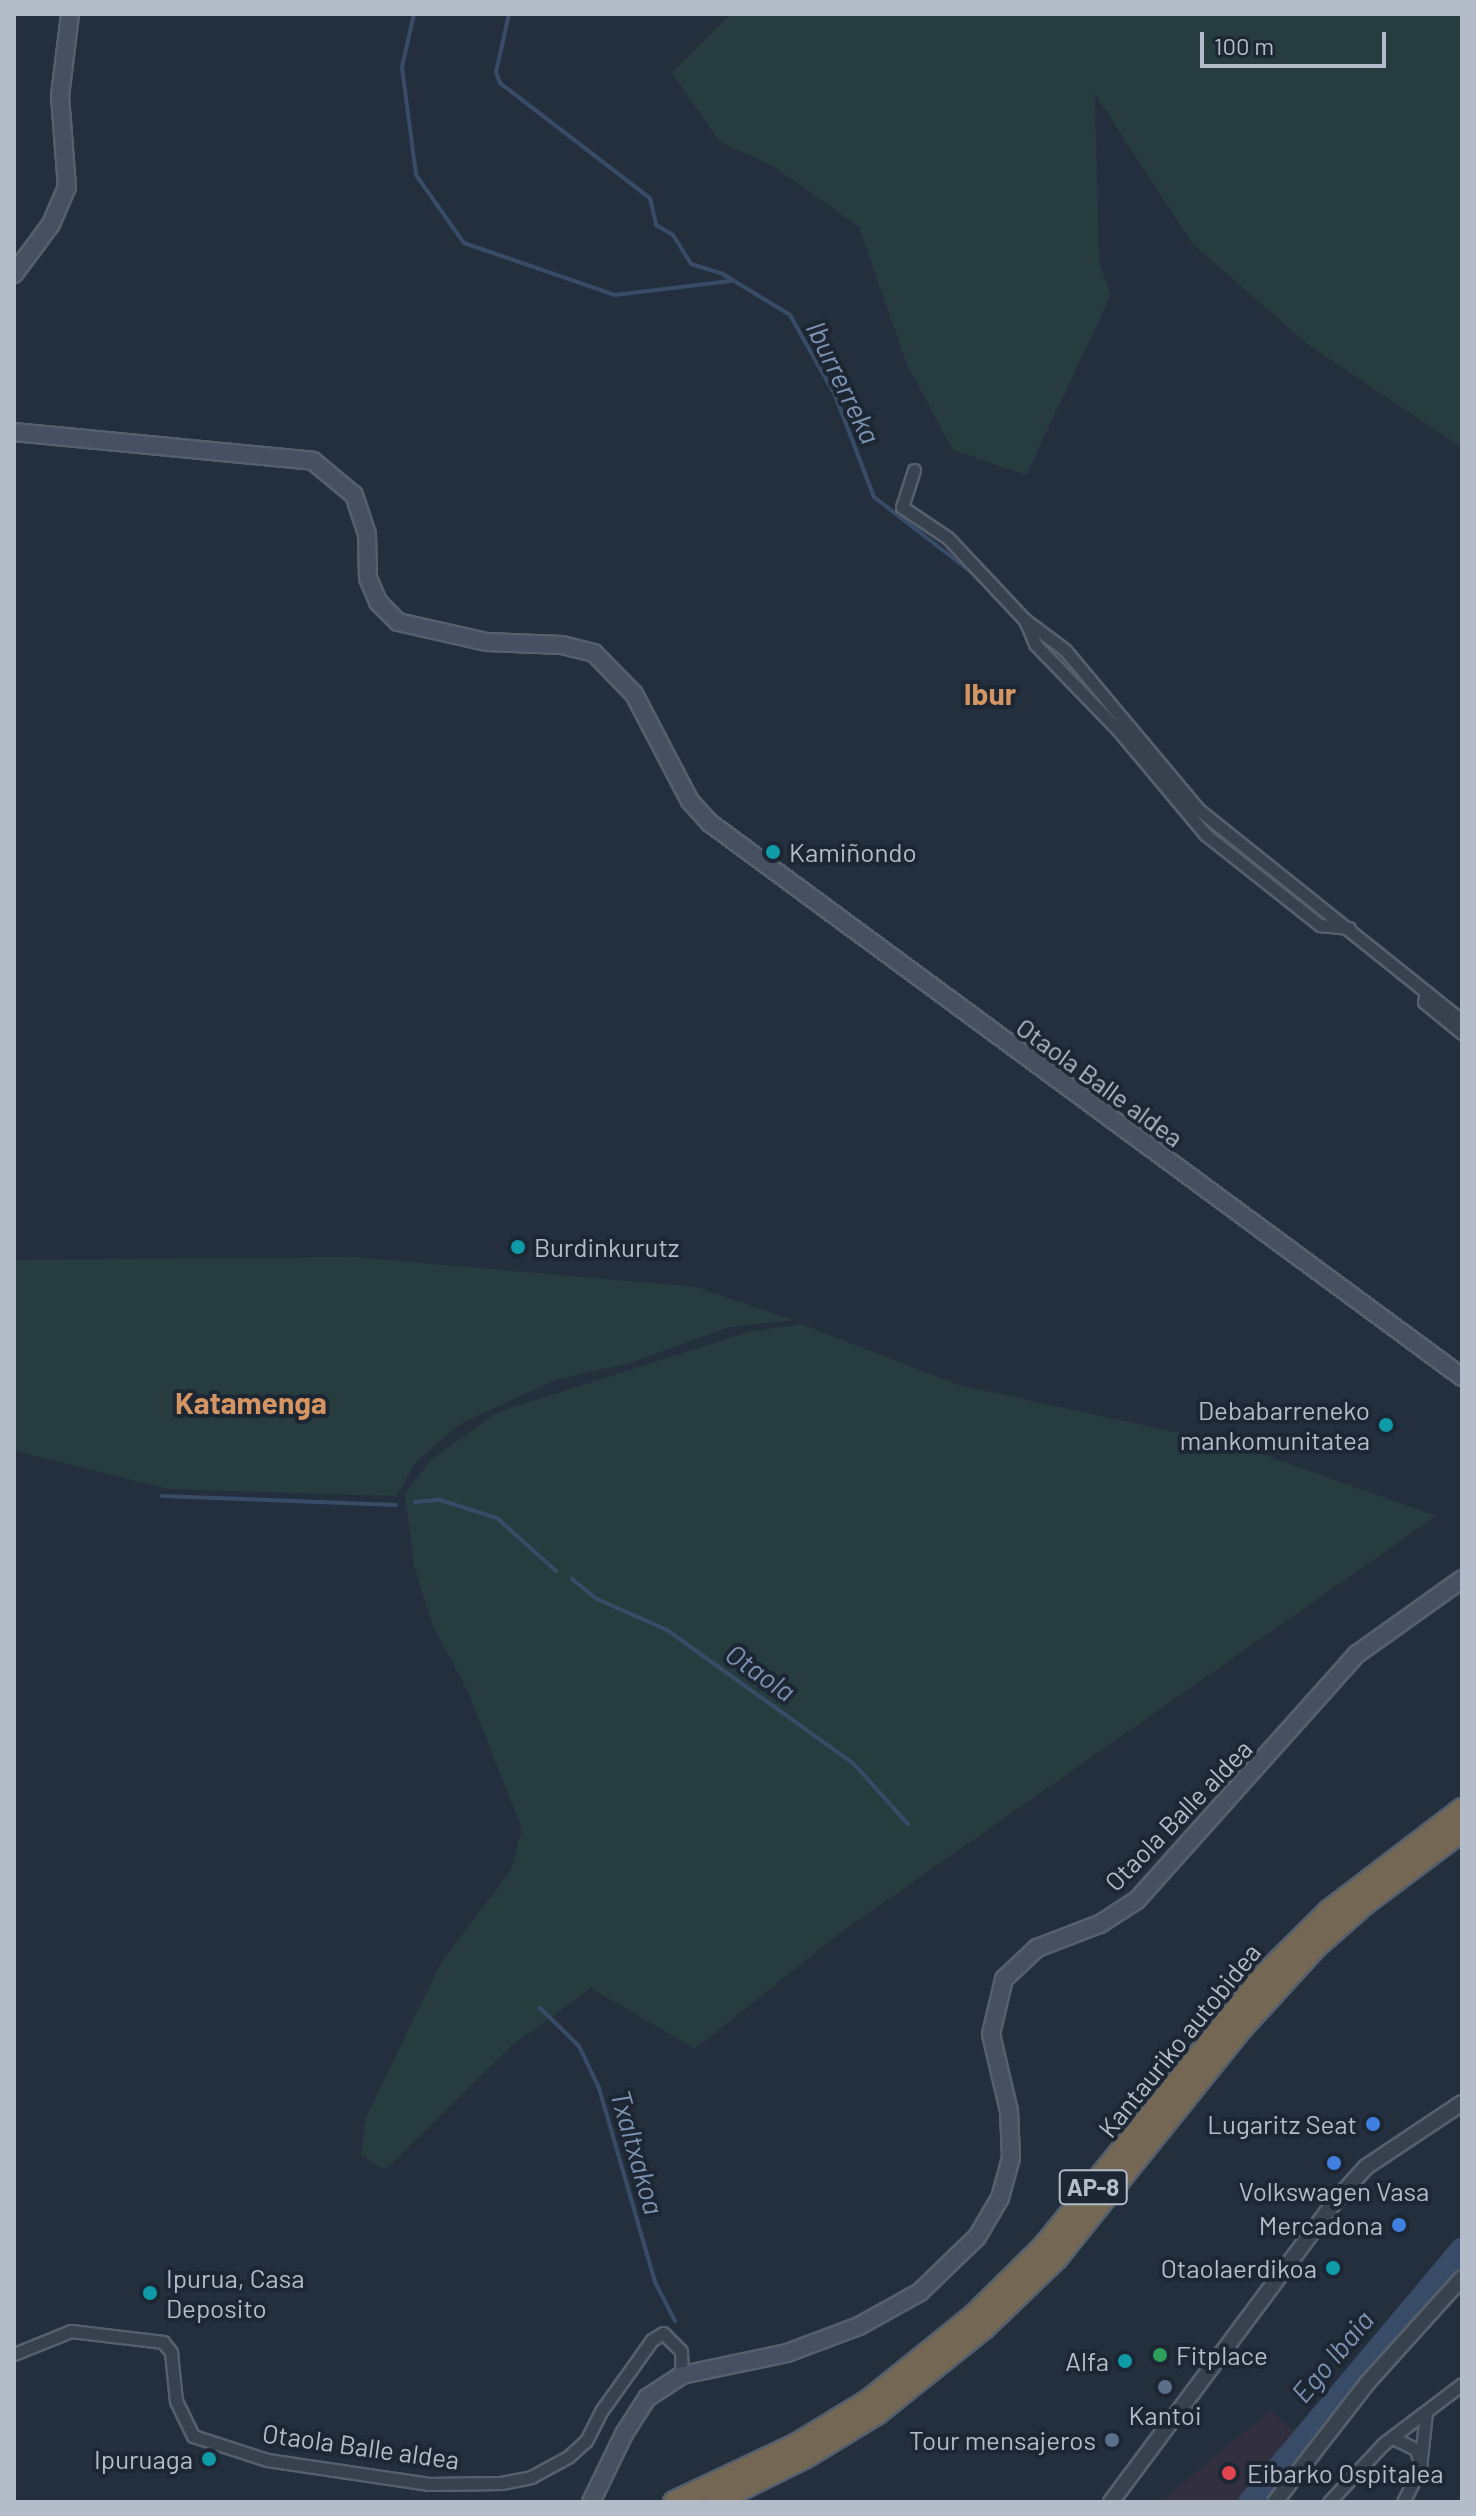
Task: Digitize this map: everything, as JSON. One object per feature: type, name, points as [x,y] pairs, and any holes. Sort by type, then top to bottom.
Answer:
[{"type":"highway","name":"Kantauriko autobidea","points":[[674,2502],[797,2444],[869,2400],[972,2317],[1044,2246],[1260,1979],[1330,1910],[1462,1809]]},
{"type":"highway","name":"Kantauriko autobidea","points":[[715,2502],[806,2457],[878,2413],[984,2328],[1057,2258],[1276,1989],[1366,1903],[1462,1831]]},
{"type":"main road","points":[[14,274],[51,224],[67,187],[60,96],[70,14]]},
{"type":"main road","name":"Otaola Balle aldea","points":[[14,432],[313,461],[354,495],[367,534],[368,578],[378,602],[398,622],[487,642],[562,645],[594,653],[634,694],[690,801],[710,823],[1462,1377]]},
{"type":"main road","name":"Otaola Balle aldea","points":[[591,2502],[647,2398],[682,2375],[827,2342],[920,2292],[977,2237],[1000,2198],[1011,2158],[1009,2111],[991,2034],[1004,1979],[1037,1948],[1100,1924],[1137,1900],[1357,1654],[1462,1579]]},
{"type":"street","points":[[914,470],[902,507],[948,538],[1025,620],[1065,650],[1121,711],[1199,810],[1462,1021]]},
{"type":"street","points":[[1025,620],[1035,644],[1119,731],[1205,834],[1320,925],[1349,928]]},
{"type":"street","points":[[1426,992],[1424,1002],[1462,1033]]},
{"type":"street","points":[[1111,2502],[1338,2198],[1366,2167],[1462,2103]]},
{"type":"street","points":[[1275,2502],[1368,2382],[1462,2278]]},
{"type":"street","name":"Otaola Balle aldea","points":[[14,2354],[71,2331],[163,2342],[171,2352],[176,2401],[193,2436],[267,2460],[429,2484],[501,2483],[531,2477],[568,2457],[586,2441],[602,2410],[652,2340],[663,2333],[681,2351],[682,2375]]},
{"type":"street","points":[[1329,2502],[1393,2438],[1462,2384]]},
{"type":"street","points":[[1403,2502],[1420,2468],[1426,2412]]},
{"type":"street","points":[[1393,2438],[1416,2449],[1420,2468]]},
{"type":"shaded area","name":"Eibarko Ospitalea","points":[[1270,2411],[1295,2432],[1241,2502],[1160,2502]]},
{"type":"green space","points":[[731,14],[1462,14],[1462,448],[1306,343],[1192,243],[1095,94],[1099,263],[1111,295],[1026,475],[953,450],[907,365],[859,227],[776,168],[719,141],[672,73]]},
{"type":"green space","points":[[354,1257],[696,1287],[793,1320],[729,1327],[630,1363],[555,1380],[460,1424],[417,1461],[396,1496],[168,1489],[14,1451],[14,1260]]},
{"type":"green space","points":[[801,1324],[959,1385],[1239,1446],[1436,1516],[836,1936],[695,2049],[591,1988],[510,2047],[385,2170],[361,2155],[366,2117],[442,1961],[511,1870],[522,1828],[467,1690],[433,1626],[414,1567],[405,1494],[432,1459],[498,1412],[749,1332]]},
{"type":"waterway","points":[[414,14],[402,67],[416,175],[464,243],[615,295],[730,281]]},
{"type":"waterway","name":"Iburrerreka","points":[[509,14],[496,72],[500,83],[650,198],[656,225],[673,235],[691,264],[721,273],[790,315],[835,395],[874,497],[975,575]]},
{"type":"waterway","name":"Otaola","points":[[162,1496],[396,1505]]},
{"type":"waterway","name":"Otaola","points":[[415,1502],[440,1500],[497,1518],[556,1571]]},
{"type":"waterway","name":"Otaola","points":[[572,1579],[597,1599],[667,1630],[853,1763],[908,1824]]},
{"type":"waterway","name":"Txaltxakoa","points":[[540,2008],[579,2046],[599,2088],[655,2282],[675,2321]]},
{"type":"waterway","name":"Ego Ibaia","points":[[1249,2502],[1462,2248]]},
{"type":"place","name":"Kamiñondo","points":[[773,852]]},
{"type":"place","name":"Burdinkurutz","points":[[518,1247]]},
{"type":"place","name":"Debabarreneko mankomunitatea","points":[[1386,1425]]},
{"type":"place","name":"Lugaritz Seat","points":[[1373,2124]]},
{"type":"place","name":"Volkswagen Vasa","points":[[1334,2163]]},
{"type":"place","name":"Mercadona","points":[[1399,2225]]},
{"type":"place","name":"Otaolaerdikoa","points":[[1333,2268]]},
{"type":"place","name":"Ipurua, Casa Deposito","points":[[150,2293]]},
{"type":"place","name":"Fitplace","points":[[1160,2355]]},
{"type":"place","name":"Alfa","points":[[1125,2361]]},
{"type":"place","name":"Kantoi","points":[[1165,2387]]},
{"type":"place","name":"Tour mensajeros","points":[[1112,2440]]},
{"type":"place","name":"Ipuruaga","points":[[209,2459]]},
{"type":"place","name":"Eibarko Ospitalea","points":[[1229,2473]]},
{"type":"district","name":"Ibur","points":[[990,693]]},
{"type":"district","name":"Katamenga","points":[[251,1402]]}]
